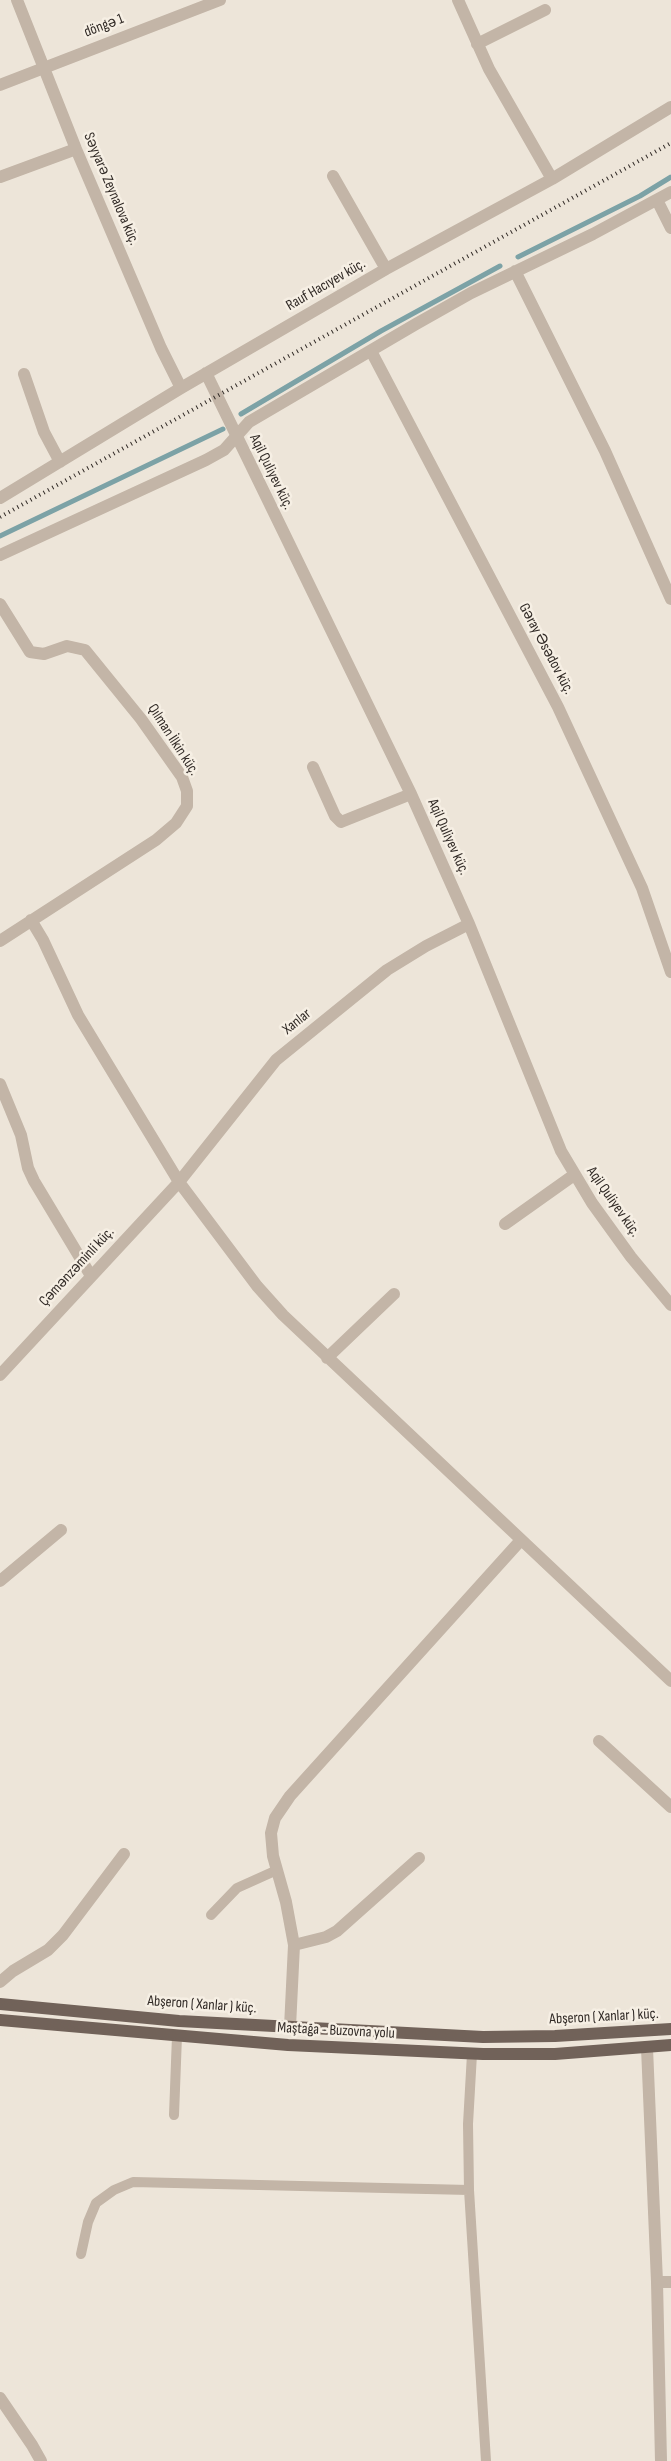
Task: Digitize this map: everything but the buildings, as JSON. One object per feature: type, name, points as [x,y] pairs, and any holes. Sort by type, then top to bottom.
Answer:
[{"type":"main road","name":"Abşeron ( Xanlar ) küç.","points":[[0,2004],[106,2015],[290,2028],[483,2037],[555,2036],[671,2030]]},
{"type":"main road","name":"Maştağa - Buzovna yolu","points":[[0,2020],[288,2045],[472,2054],[555,2054],[671,2045]]},
{"type":"main road","points":[[647,2032],[647,2048]]},
{"type":"street","name":"Səyyarə Zeynalova küç.","points":[[17,0],[45,66],[76,149],[161,348],[181,388]]},
{"type":"street","name":"döngə 1","points":[[0,85],[45,66],[220,0]]},
{"type":"street","points":[[458,0],[477,44],[552,179]]},
{"type":"street","points":[[477,44],[545,10]]},
{"type":"street","name":"Rauf Hacıyev küç.","points":[[0,498],[206,373],[386,269],[552,179],[671,107]]},
{"type":"street","points":[[0,177],[76,149]]},
{"type":"street","points":[[333,176],[386,269]]},
{"type":"street","points":[[0,555],[206,460],[224,450],[249,422],[471,293],[671,192]]},
{"type":"street","points":[[657,200],[671,228]]},
{"type":"street","points":[[516,271],[605,451],[671,599]]},
{"type":"street","name":"Gəray Əsədov küç.","points":[[371,352],[558,707],[642,888],[671,972]]},
{"type":"street","name":"Aqil Quliyev küç.","points":[[206,373],[411,794],[469,924],[561,1152],[574,1175],[631,1257],[671,1305]]},
{"type":"street","points":[[24,374],[44,432],[60,462]]},
{"type":"street","name":"Qılman İlkin küç.","points":[[0,604],[30,652],[44,654],[67,646],[85,650],[141,719],[182,777],[187,792],[187,806],[176,823],[156,840],[0,941]]},
{"type":"street","points":[[313,768],[335,816],[341,822],[411,794]]},
{"type":"street","points":[[31,920],[43,940],[82,1022],[179,1182],[258,1286],[283,1315],[327,1358],[671,1681]]},
{"type":"street","name":"Xanlar","points":[[179,1182],[276,1060],[387,970],[426,946],[469,924]]},
{"type":"street","points":[[0,1084],[22,1140],[28,1168],[34,1181],[91,1276]]},
{"type":"street","points":[[505,1224],[574,1175]]},
{"type":"street","name":"Çəmənzəminli küç.","points":[[0,1375],[179,1182]]},
{"type":"street","points":[[327,1358],[394,1294]]},
{"type":"street","points":[[0,1581],[61,1530]]},
{"type":"street","points":[[290,2028],[294,1945],[292,1925],[273,1856],[271,1833],[275,1818],[290,1796],[521,1540]]},
{"type":"street","points":[[599,1741],[671,1806]]},
{"type":"street","points":[[0,1982],[13,1971],[48,1950],[63,1936],[124,1854]]},
{"type":"street","points":[[294,1945],[326,1937],[337,1931],[420,1858]]},
{"type":"street","points":[[647,2048],[657,2282],[661,2461]]},
{"type":"street","points":[[657,2282],[671,2282]]},
{"type":"street","points":[[0,2398],[28,2438],[41,2461]]},
{"type":"lane","points":[[211,1915],[237,1888],[277,1870]]},
{"type":"lane","points":[[174,2115],[177,2036]]},
{"type":"lane","points":[[472,2054],[468,2124],[469,2190],[486,2461]]},
{"type":"lane","points":[[82,2254],[88,2222],[96,2203],[114,2190],[133,2182],[469,2190]]},
{"type":"waterway","points":[[518,257],[640,196],[671,177]]},
{"type":"waterway","points":[[241,414],[381,331],[500,266]]},
{"type":"waterway","points":[[0,536],[223,429]]},
{"type":"railway","points":[[0,517],[671,143]]}]
